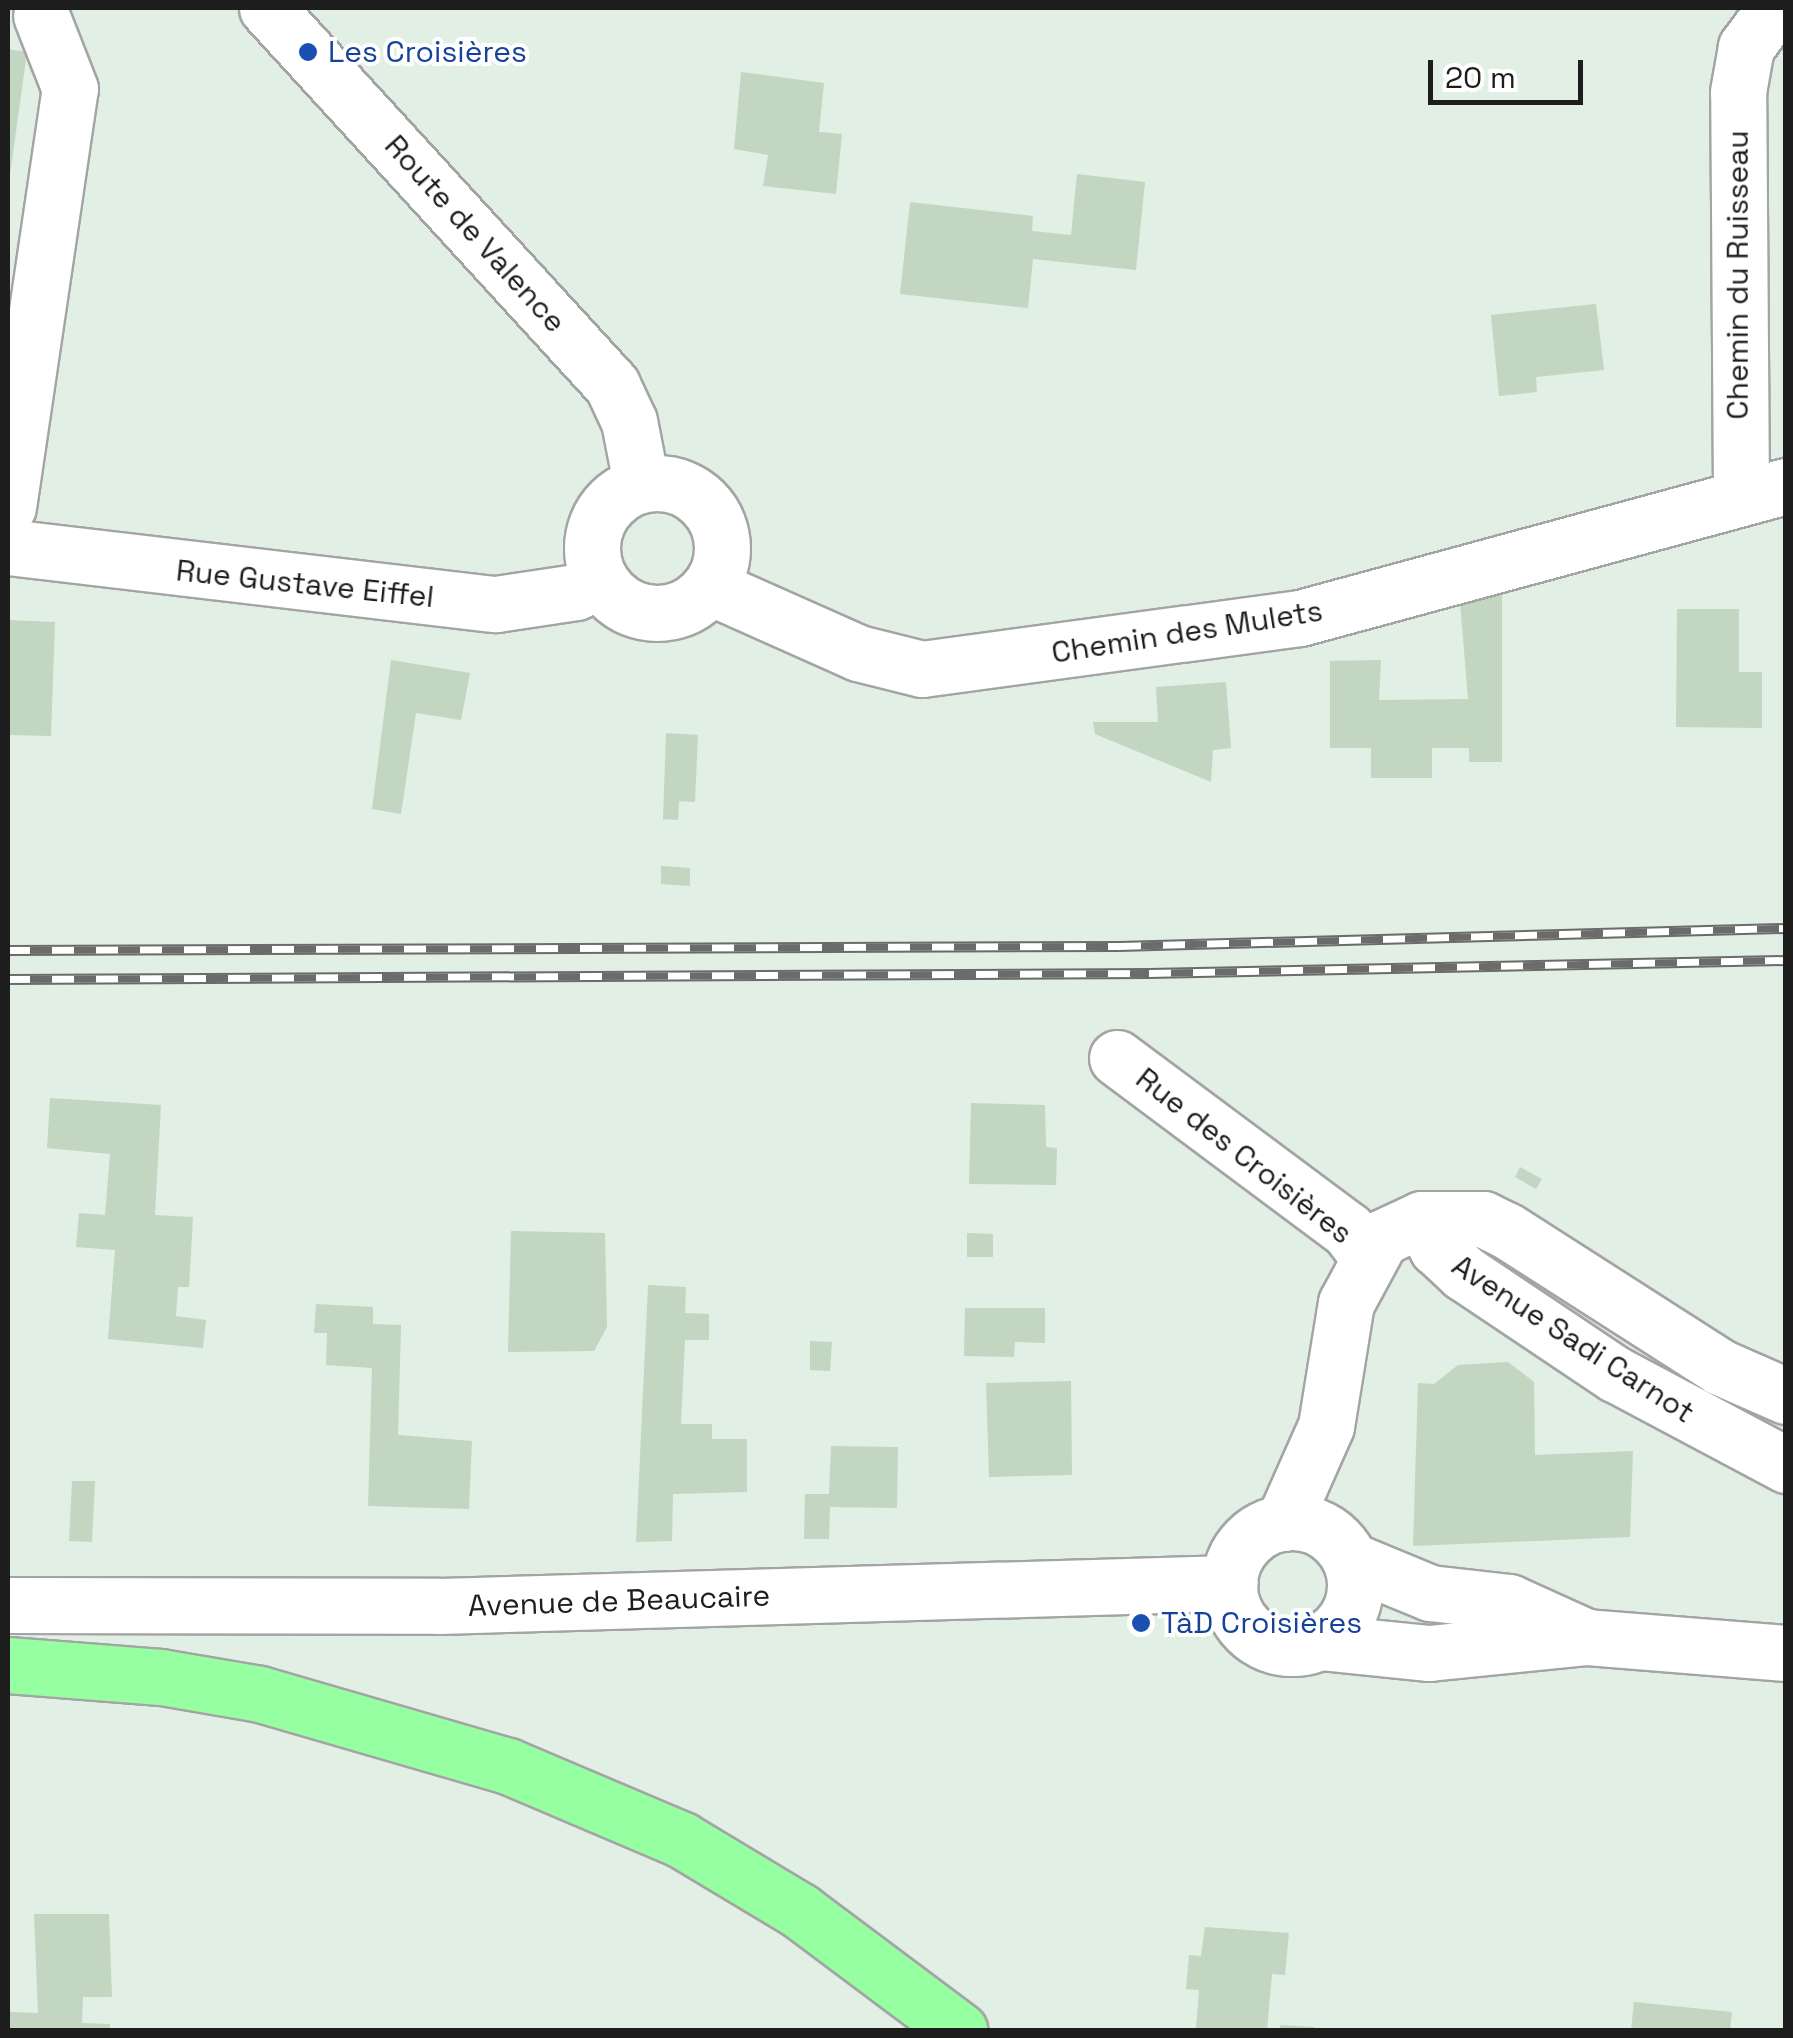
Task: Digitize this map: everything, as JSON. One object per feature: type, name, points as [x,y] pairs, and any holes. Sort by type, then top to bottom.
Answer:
[{"type":"main road","points":[[8,1665],[161,1676],[260,1694],[508,1766],[682,1840],[800,1910],[959,2030]]},
{"type":"street","name":"Route de Valence","points":[[267,8],[612,385],[629,421],[641,484]]},
{"type":"street","name":"Chemin du Ruisseau","points":[[1763,489],[1738,92],[1746,47],[1775,8]]},
{"type":"street","points":[[8,508],[12,442],[70,89],[30,11]]},
{"type":"street","points":[[641,484],[681,486],[712,511],[722,549],[710,587],[680,609],[662,613],[626,605],[599,578],[592,560],[598,521],[623,491],[641,484]]},
{"type":"street","name":"Chemin des Mulets","points":[[710,587],[895,668],[922,669],[1300,618],[1763,489]]},
{"type":"street","name":"Rue Gustave Eiffel","points":[[8,547],[496,604],[576,592],[599,578]]},
{"type":"street","name":"Rue des Croisières","points":[[1116,1058],[1348,1230],[1368,1257]]},
{"type":"street","points":[[1283,1523],[1326,1426],[1346,1304],[1381,1238],[1422,1219]]},
{"type":"street","name":"Avenue Sadi Carnot","points":[[1786,1396],[1720,1367],[1506,1230],[1483,1219],[1422,1219],[1437,1248],[1477,1281],[1615,1374],[1786,1466]]},
{"type":"street","points":[[1587,1637],[1509,1602],[1430,1593],[1350,1560],[1323,1530],[1283,1523],[1248,1540],[1230,1583],[1237,1614],[1264,1642],[1302,1648],[1320,1642],[1429,1653],[1587,1637],[1786,1653]]},
{"type":"street","points":[[1320,1642],[1348,1616],[1355,1578],[1350,1560]]},
{"type":"street","name":"Avenue de Beaucaire","points":[[8,1604],[440,1606],[1230,1583]]},
{"type":"building","points":[[8,49],[27,52],[10,175],[8,175]]},
{"type":"building","points":[[741,72],[824,83],[819,132],[842,134],[836,194],[763,186],[768,155],[734,149]]},
{"type":"building","points":[[1077,174],[1145,182],[1136,270],[1033,259],[1028,308],[900,294],[910,202],[1033,216],[1032,231],[1071,235]]},
{"type":"building","points":[[1596,304],[1604,370],[1536,377],[1537,392],[1499,396],[1491,315]]},
{"type":"building","points":[[1502,587],[1502,762],[1469,762],[1469,748],[1432,748],[1432,778],[1371,778],[1371,748],[1330,748],[1330,661],[1381,660],[1379,700],[1468,699],[1460,602]]},
{"type":"building","points":[[1677,609],[1739,609],[1739,672],[1762,672],[1762,728],[1676,727]]},
{"type":"building","points":[[8,620],[55,622],[51,736],[8,735]]},
{"type":"building","points":[[391,660],[470,673],[461,720],[416,713],[401,814],[372,809]]},
{"type":"building","points":[[1226,682],[1231,748],[1213,750],[1211,782],[1095,734],[1093,722],[1158,722],[1156,687]]},
{"type":"building","points":[[666,733],[698,735],[695,802],[679,801],[678,820],[663,819]]},
{"type":"building","points":[[661,866],[690,868],[690,886],[661,884]]},
{"type":"building","points":[[50,1098],[161,1105],[155,1215],[193,1217],[189,1287],[178,1287],[176,1316],[206,1320],[203,1348],[108,1339],[115,1250],[76,1247],[79,1213],[105,1215],[110,1154],[47,1148]]},
{"type":"building","points":[[971,1103],[1045,1105],[1046,1147],[1057,1148],[1056,1185],[969,1184]]},
{"type":"building","points":[[1520,1167],[1542,1179],[1536,1189],[1515,1177]]},
{"type":"building","points":[[511,1231],[605,1233],[607,1327],[594,1351],[508,1352]]},
{"type":"building","points":[[967,1233],[993,1234],[993,1257],[967,1257]]},
{"type":"building","points":[[648,1285],[686,1287],[685,1313],[709,1314],[709,1340],[685,1340],[681,1424],[712,1424],[712,1439],[747,1439],[747,1492],[673,1494],[672,1541],[636,1542]]},
{"type":"building","points":[[316,1304],[373,1307],[373,1324],[401,1325],[398,1435],[472,1441],[469,1509],[368,1506],[372,1368],[326,1365],[327,1333],[314,1333]]},
{"type":"building","points":[[965,1308],[1045,1308],[1045,1343],[1015,1342],[1014,1357],[964,1356]]},
{"type":"building","points":[[810,1341],[832,1342],[830,1371],[810,1370]]},
{"type":"building","points":[[1508,1362],[1534,1382],[1535,1455],[1633,1451],[1630,1537],[1413,1546],[1418,1383],[1434,1384],[1458,1365]]},
{"type":"building","points":[[1071,1381],[1072,1475],[989,1477],[986,1383]]},
{"type":"building","points":[[831,1446],[898,1447],[897,1508],[830,1507],[829,1539],[804,1539],[805,1494],[829,1494]]},
{"type":"building","points":[[72,1481],[95,1481],[92,1542],[69,1541]]},
{"type":"building","points":[[34,1914],[109,1914],[112,1997],[83,1997],[82,2023],[110,2024],[110,2030],[8,2030],[8,2012],[38,2013]]},
{"type":"building","points":[[1205,1927],[1289,1933],[1285,1975],[1272,1974],[1267,2030],[1196,2029],[1199,1990],[1186,1989],[1189,1955],[1201,1956]]},
{"type":"building","points":[[1634,2002],[1732,2012],[1730,2030],[1631,2030]]},
{"type":"building","points":[[1280,2025],[1315,2027],[1280,2030]]},
{"type":"railway","points":[[8,950],[1119,946],[1786,928]]},
{"type":"railway","points":[[8,979],[1149,973],[1786,960]]},
{"type":"place","name":"Les Croisières","points":[[308,52]]},
{"type":"place","name":"TàD Croisières","points":[[1141,1623]]}]
